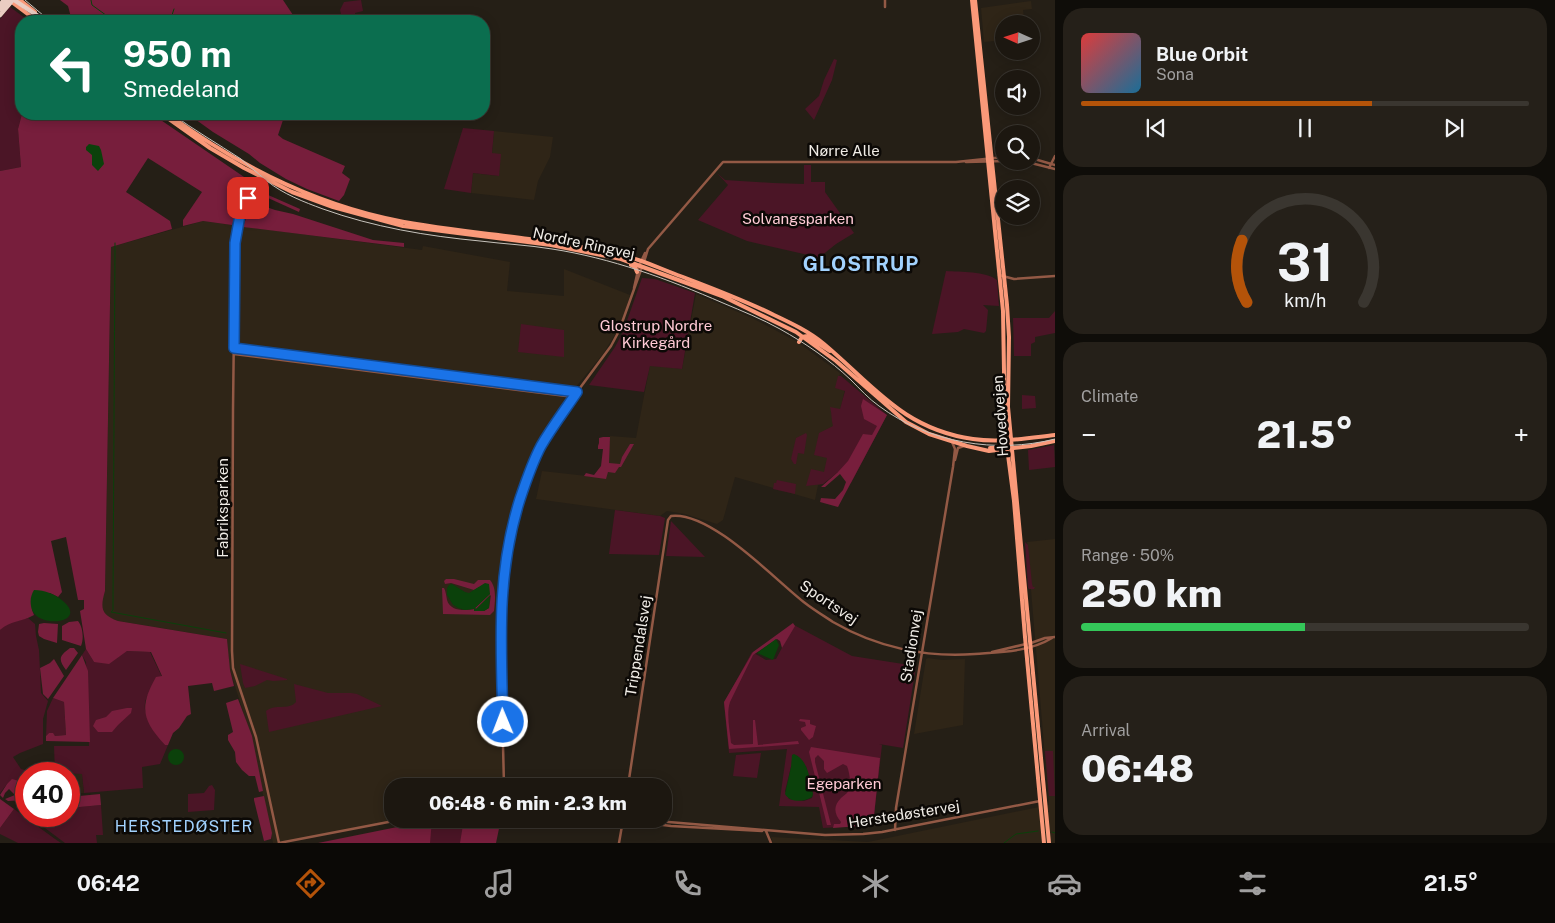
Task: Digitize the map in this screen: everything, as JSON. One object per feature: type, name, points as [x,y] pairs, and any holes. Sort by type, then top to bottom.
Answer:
[{"type":"highway","points":[[0,5],[4,0]]},
{"type":"highway","points":[[10,0],[36,15]]},
{"type":"highway","points":[[0,11],[10,0]]},
{"type":"highway","points":[[0,15],[10,0]]},
{"type":"main road","points":[[10,0],[29,15]]},
{"type":"main road","points":[[20,0],[39,15]]},
{"type":"main road","name":"Hovedvejen","points":[[974,0],[976,44],[1009,337],[1008,399],[1014,501],[1045,831]]},
{"type":"main road","name":"Hovedvejen","points":[[974,0],[983,70],[990,160]]},
{"type":"main road","points":[[976,44],[980,68],[983,70]]},
{"type":"main road","name":"Nordre Ringvej","points":[[170,120],[210,148],[317,202],[389,223],[422,229],[551,245],[642,264],[672,273],[750,304],[804,330],[838,356],[895,407],[924,425],[958,436],[1010,444]]},
{"type":"main road","name":"Nordre Ringvej","points":[[177,120],[259,174],[320,199],[384,218],[425,226],[548,242],[634,259],[788,327],[836,361],[906,422],[928,434],[989,451],[1010,444]]},
{"type":"main road","points":[[611,257],[634,266],[637,272]]},
{"type":"main road","name":"Hovedvejen","points":[[1002,276],[1005,331],[1004,402],[1016,489],[1028,645]]},
{"type":"main road","points":[[728,300],[731,298],[750,304]]},
{"type":"main road","points":[[771,319],[797,335],[799,338],[798,342],[803,337],[811,338],[838,356]]},
{"type":"main road","points":[[1010,444],[1055,435]]},
{"type":"main road","points":[[1010,444],[1055,441]]},
{"type":"main road","points":[[1044,843],[1045,831]]},
{"type":"main road","points":[[1045,831],[1048,843]]},
{"type":"street","points":[[885,0],[885,7]]},
{"type":"street","points":[[1040,166],[1054,169],[1055,156]]},
{"type":"street","points":[[990,160],[995,159]]},
{"type":"street","points":[[990,160],[995,160]]},
{"type":"street","name":"Nørre Alle","points":[[648,249],[724,162],[990,160]]},
{"type":"street","points":[[1040,160],[1054,164]]},
{"type":"street","points":[[1049,168],[1054,164]]},
{"type":"street","name":"Fabriksparken","points":[[259,174],[240,215],[236,232],[232,658],[236,677],[256,737],[279,843]]},
{"type":"street","points":[[634,259],[648,249]]},
{"type":"street","points":[[504,778],[500,621],[503,572],[515,514],[532,466],[550,431],[617,335],[626,315],[648,249]]},
{"type":"street","points":[[633,292],[637,272],[642,264]]},
{"type":"street","points":[[1002,276],[1017,279],[1055,276]]},
{"type":"street","points":[[234,348],[577,392]]},
{"type":"street","points":[[234,354],[574,397]]},
{"type":"street","points":[[396,369],[396,374]]},
{"type":"street","name":"Stadionvej","points":[[952,442],[954,449],[953,467]]},
{"type":"street","name":"Stadionvej","points":[[894,830],[896,808],[953,467],[958,448],[966,446]]},
{"type":"street","name":"Trippendalsvej","points":[[629,778],[668,520],[671,516],[677,516]]},
{"type":"street","name":"Sportsvej","points":[[677,516],[697,521],[723,534],[805,602],[835,623],[874,641],[901,650],[922,654],[988,653],[1046,642],[1054,638]]},
{"type":"street","name":"Herstedøstervej","points":[[672,823],[766,831],[839,835],[868,834],[1043,801]]},
{"type":"street","points":[[279,843],[384,823]]},
{"type":"street","name":"Herstedøstervej","points":[[672,826],[766,831]]},
{"type":"street","points":[[619,843],[622,828]]},
{"type":"street","points":[[766,831],[771,843]]},
{"type":"shaded area","points":[[60,0],[283,0],[293,15],[70,15],[68,6]]},
{"type":"shaded area","points":[[1031,1],[1032,9],[1023,10],[1024,15],[995,15],[995,41],[984,42],[981,8]]},
{"type":"shaded area","points":[[20,120],[161,120],[247,179],[232,225],[203,221],[183,226],[183,220],[202,192],[148,158],[126,192],[170,221],[172,229],[111,247],[105,591],[103,610],[112,619],[118,621],[227,639],[230,670],[234,686],[214,691],[212,683],[188,686],[191,714],[187,716],[173,733],[168,745],[165,745],[157,736],[146,713],[147,697],[156,677],[162,676],[151,652],[127,651],[109,664],[94,662],[86,649],[80,611],[84,609],[84,600],[78,600],[66,537],[51,541],[62,592],[58,597],[50,593],[32,610],[34,615],[8,624],[0,630],[0,171],[21,167],[18,129]]},
{"type":"shaded area","points":[[196,120],[283,120],[278,135],[283,139],[345,166],[342,173],[350,179],[344,195],[339,201],[286,179]]},
{"type":"shaded area","points":[[494,131],[553,137],[550,157],[538,181],[534,200],[471,193],[473,173],[498,176],[492,153]]},
{"type":"shaded area","points":[[89,144],[99,146],[101,150],[104,164],[98,171],[92,165],[92,155],[86,150]]},
{"type":"shaded area","points":[[259,191],[300,209],[299,212],[257,193]]},
{"type":"shaded area","points":[[252,202],[373,240],[404,243],[404,247],[243,227]]},
{"type":"shaded area","points":[[203,221],[422,250],[423,246],[510,262],[507,291],[564,296],[564,269],[630,295],[622,323],[603,354],[575,388],[524,481],[511,522],[500,607],[503,778],[384,778],[384,823],[282,843],[273,843],[251,737],[229,667],[227,639],[118,621],[109,618],[102,611],[102,600],[105,591],[111,247]]},
{"type":"shaded area","points":[[696,294],[752,318],[796,341],[840,373],[838,383],[846,385],[823,484],[818,485],[815,500],[735,477],[723,520],[717,524],[685,514],[667,511],[660,516],[536,499],[542,471],[605,478],[610,436],[636,438],[650,365],[682,369]]},
{"type":"shaded area","points":[[863,399],[887,415],[838,507],[820,502],[821,498],[835,499],[843,490],[846,482],[840,474],[825,487],[821,487],[848,461],[863,434],[872,435],[877,426],[864,419],[861,406]]},
{"type":"shaded area","points":[[610,437],[609,463],[620,464],[630,444],[634,444],[621,467],[615,473],[608,472],[606,479],[584,476],[586,473],[594,475],[601,466],[603,449],[598,449],[598,446],[599,438]]},
{"type":"shaded area","points":[[1055,539],[1055,843],[773,843],[771,837],[868,842],[1049,805],[1027,542]]},
{"type":"shaded area","points":[[446,579],[474,584],[478,580],[490,580],[495,591],[494,611],[490,615],[443,614],[442,588],[445,589],[449,604],[458,609],[484,611],[489,608],[491,595],[476,609],[490,594],[479,587],[474,590],[451,583],[445,584],[444,581]]},
{"type":"shaded area","points":[[485,583],[489,584],[490,594],[475,608],[490,595],[489,608],[484,611],[458,608],[453,605],[447,595],[447,588],[452,584],[469,593]]},
{"type":"shaded area","points":[[34,590],[53,594],[70,609],[70,615],[66,619],[58,621],[41,619],[34,614],[31,606]]},
{"type":"shaded area","points":[[78,621],[82,633],[81,646],[62,640],[62,626],[69,622]]},
{"type":"shaded area","points":[[793,623],[795,626],[782,648],[780,641],[777,639],[753,655],[730,702],[728,717],[731,743],[734,745],[753,744],[753,720],[755,720],[758,745],[798,741],[799,744],[729,749],[724,702],[753,652]]},
{"type":"shaded area","points":[[39,624],[58,624],[57,643],[39,636]]},
{"type":"shaded area","points":[[776,639],[779,645],[773,660],[757,653]]},
{"type":"shaded area","points":[[70,648],[74,648],[78,653],[66,670],[61,658]]},
{"type":"shaded area","points":[[82,655],[88,671],[90,742],[46,741],[46,736],[49,733],[53,733],[55,736],[66,735],[64,702],[53,698]]},
{"type":"shaded area","points":[[54,659],[64,676],[48,699],[43,694],[40,668]]},
{"type":"shaded area","points":[[926,659],[942,660],[965,659],[963,725],[914,734]]},
{"type":"shaded area","points":[[238,699],[252,736],[263,791],[259,792],[255,776],[249,776],[236,762],[235,752],[228,740],[228,735],[233,732],[226,703]]},
{"type":"shaded area","points":[[132,708],[131,713],[112,732],[98,732],[93,726],[96,720],[106,717],[112,711]]},
{"type":"shaded area","points":[[800,719],[810,720],[810,724],[816,726],[813,737],[809,740],[801,730],[801,728],[806,726],[805,722],[799,721]]},
{"type":"shaded area","points":[[811,747],[880,758],[873,825],[833,828],[834,824],[840,824],[841,822],[836,813],[836,807],[838,801],[849,790],[849,773],[847,766],[843,764],[827,773],[824,769],[824,761],[818,755],[815,758],[815,762],[831,825],[827,825],[809,752]]},
{"type":"shaded area","points":[[176,749],[184,757],[176,765],[168,757]]},
{"type":"shaded area","points":[[794,754],[802,760],[809,777],[813,794],[812,797],[805,800],[797,801],[790,799],[785,794],[792,755]]},
{"type":"shaded area","points":[[80,774],[82,774],[84,793],[80,793]]},
{"type":"shaded area","points":[[12,779],[15,780],[15,795],[9,789],[3,798],[0,795]]},
{"type":"shaded area","points":[[100,794],[101,805],[80,807],[80,796]]},
{"type":"shaded area","points":[[15,795],[15,801],[5,799]]},
{"type":"shaded area","points":[[264,796],[272,833],[271,839],[264,841],[254,798]]},
{"type":"shaded area","points":[[0,799],[14,809],[0,828]]},
{"type":"shaded area","points":[[392,828],[431,828],[430,843],[318,843]]},
{"type":"shaded area","points":[[462,828],[499,828],[496,843],[460,843]]},
{"type":"green space","points":[[361,0],[363,11],[355,13],[355,15],[341,15],[340,10],[344,2]]},
{"type":"green space","points":[[10,7],[21,15],[15,15],[15,120],[20,120],[18,129],[21,167],[0,171],[0,19]]},
{"type":"green space","points":[[834,59],[837,60],[832,80],[814,120],[805,109],[819,96]]},
{"type":"green space","points":[[463,128],[494,131],[492,153],[501,154],[499,176],[473,173],[471,193],[444,189]]},
{"type":"green space","name":"Solvangsparken","points":[[804,165],[811,165],[811,182],[825,182],[825,192],[854,233],[821,256],[821,271],[816,270],[817,257],[747,241],[698,220],[728,185],[717,173],[725,180],[804,184]]},
{"type":"green space","points":[[946,271],[980,273],[997,280],[999,306],[983,305],[988,310],[986,331],[984,333],[964,329],[958,332],[932,334]]},
{"type":"green space","name":"Glostrup Nordre Kirkegård","points":[[642,278],[655,279],[695,293],[682,369],[650,366],[644,392],[589,385],[623,332]]},
{"type":"green space","points":[[1055,311],[1055,333],[1035,337],[1035,342],[1031,344],[1031,356],[1014,356],[1013,318],[1049,318]]},
{"type":"green space","points":[[521,324],[564,330],[564,357],[518,352]]},
{"type":"green space","points":[[838,376],[841,376],[887,415],[851,483],[838,472],[823,484],[806,486],[811,469],[824,472],[827,458],[814,455],[819,433],[833,426],[830,407],[840,409],[845,391],[835,388]]},
{"type":"green space","points":[[1022,395],[1035,396],[1036,408],[1022,409]]},
{"type":"green space","points":[[806,433],[804,454],[798,453],[796,464],[794,464],[791,459],[796,438]]},
{"type":"green space","points":[[1054,445],[1055,467],[1029,470],[1028,450]]},
{"type":"green space","points":[[777,480],[796,484],[795,494],[773,489],[774,483]]},
{"type":"green space","points":[[615,510],[665,518],[659,555],[609,554]]},
{"type":"green space","points":[[671,521],[705,557],[666,556]]},
{"type":"green space","points":[[1025,542],[1028,545],[1034,589],[1028,588]]},
{"type":"green space","points":[[28,618],[35,624],[39,650],[41,693],[48,701],[43,719],[43,744],[13,757],[16,762],[15,782],[7,784],[0,793],[0,630],[7,623]]},
{"type":"green space","name":"Egeparken","points":[[794,625],[852,656],[916,666],[903,748],[879,744],[882,745],[873,825],[823,828],[819,807],[779,806],[787,749],[729,753],[724,703],[752,652],[766,660],[776,659]],"holes":[[[806,766],[813,794],[812,798],[804,801],[789,799],[785,791],[791,767]]]},
{"type":"green space","points":[[86,649],[94,662],[127,651],[150,652],[162,677],[146,699],[145,711],[150,724],[165,745],[168,745],[160,764],[142,767],[143,788],[84,793],[82,774],[80,774],[80,762],[55,762],[54,746],[89,746],[86,662],[82,655]]},
{"type":"green space","points":[[240,664],[287,680],[267,680],[255,686],[245,688]]},
{"type":"green space","points":[[294,684],[328,693],[357,694],[382,706],[269,732],[266,711],[274,707],[293,705],[296,702]]},
{"type":"green space","points":[[53,698],[64,702],[66,735],[55,736],[49,733],[46,736],[47,711]]},
{"type":"green space","points":[[1045,751],[1053,751],[1055,796],[1049,796]]},
{"type":"green space","points":[[761,753],[757,778],[733,776],[736,755]]},
{"type":"green space","points":[[212,785],[215,790],[214,810],[188,812],[188,794],[204,793]]},
{"type":"green space","points":[[101,805],[103,835],[96,835],[97,843],[65,843],[44,827],[80,827],[80,807]]},
{"type":"green space","points":[[14,809],[15,827],[39,827],[61,843],[18,843],[0,834],[0,828]]},
{"type":"green space","points":[[394,828],[497,828],[495,843],[325,843]]},
{"type":"waterway","points":[[91,0],[92,5],[106,15]]},
{"type":"waterway","points":[[172,15],[174,9]]},
{"type":"waterway","points":[[115,243],[113,610],[111,612],[226,633]]},
{"type":"waterway","points":[[1004,843],[1016,834],[1038,831]]},
{"type":"tram line","points":[[25,0],[43,15]]},
{"type":"tram line","points":[[181,120],[241,159],[280,190],[323,209],[381,226],[420,233],[534,246],[574,253],[639,270],[702,294],[766,322],[799,340],[835,366],[879,406],[898,419],[919,429],[941,437],[987,445],[1033,443],[1055,439]]},
{"type":"district","name":"GLOSTRUP","points":[[861,264]]},
{"type":"district","name":"HERSTEDØSTER","points":[[184,826]]},
{"type":"route","points":[[248,198],[240,215],[236,232],[234,348],[577,392],[550,431],[536,456],[521,494],[510,533],[503,572],[500,621],[503,722]]}]
